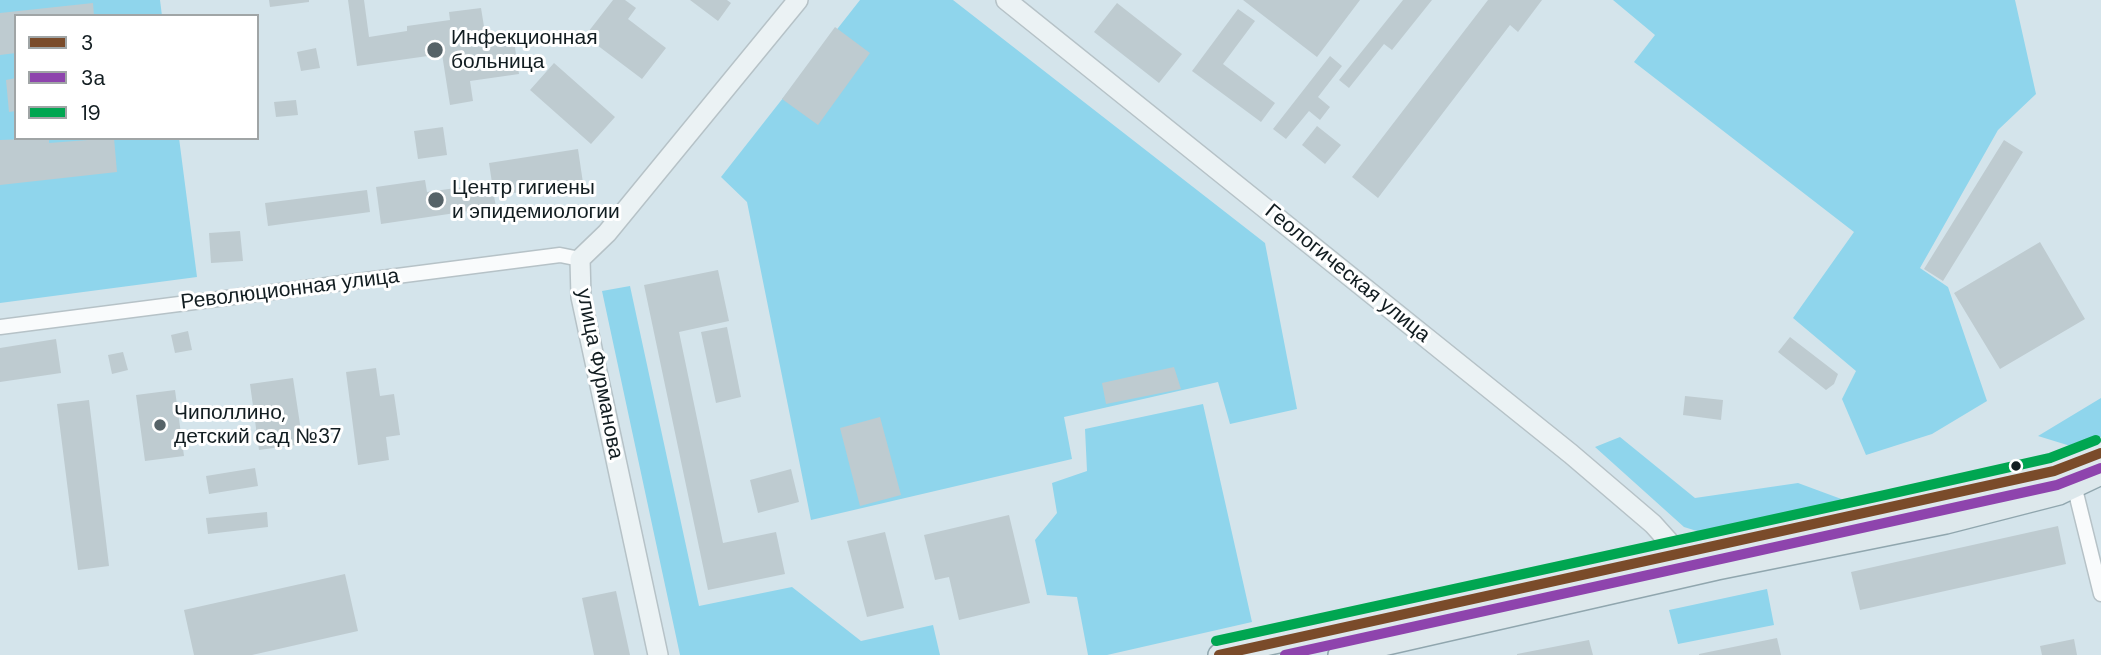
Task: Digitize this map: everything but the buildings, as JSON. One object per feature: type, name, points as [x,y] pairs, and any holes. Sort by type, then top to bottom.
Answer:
[{"type":"main road","name":"улица Фурманова","points":[[658,655],[581,297],[580,259],[607,233],[797,0]]},
{"type":"main road","name":"Геологическая улица","points":[[1006,0],[1571,454],[1653,524],[1680,555]]},
{"type":"main road","points":[[1219,655],[1680,555],[2069,466],[2101,453]]},
{"type":"main road","points":[[1343,655],[1717,569],[1946,523],[2075,488],[2101,474]]},
{"type":"street","name":"Революционная улица","points":[[0,327],[560,256],[580,259]]},
{"type":"street","points":[[2069,466],[2101,594]]},
{"type":"street","points":[[1339,629],[1343,655]]},
{"type":"shaded area","points":[[0,0],[160,0],[162,14],[14,14],[14,140],[179,140],[197,277],[0,303]]},
{"type":"shaded area","points":[[860,0],[953,0],[1265,243],[1297,409],[1230,424],[1218,382],[1064,417],[1072,459],[811,520],[747,202],[721,177]]},
{"type":"shaded area","points":[[1613,0],[2015,0],[2036,94],[1998,130],[1920,268],[1948,287],[1987,401],[1932,434],[1866,455],[1842,399],[1856,371],[1793,318],[1854,232],[1634,62],[1655,35]]},
{"type":"shaded area","points":[[630,286],[699,606],[792,587],[861,641],[933,625],[940,655],[680,655],[602,291]]},
{"type":"shaded area","points":[[2101,398],[2101,437],[2077,448],[2038,436]]},
{"type":"shaded area","points":[[1203,404],[1252,622],[1107,655],[1088,655],[1077,597],[1047,595],[1035,540],[1057,513],[1052,483],[1087,471],[1085,429]]},
{"type":"shaded area","points":[[1620,437],[1695,498],[1798,483],[1844,500],[1714,533],[1700,532],[1684,527],[1595,447]]},
{"type":"shaded area","points":[[1767,589],[1774,625],[1678,644],[1669,610]]},
{"type":"transit line","name":"19","points":[[1216,641],[2050,458],[2096,440]]},
{"type":"transit line","name":"3","points":[[1219,655],[2054,471],[2101,453]]},
{"type":"transit line","name":"3а","points":[[1285,655],[2057,485],[2101,468]]},
{"type":"place","name":"Инфекционная больница","points":[[435,50]]},
{"type":"place","name":"Центр гигиены и эпидемиологии","points":[[436,200]]},
{"type":"place","name":"Чиполлино, детский сад №37","points":[[160,425]]}]
